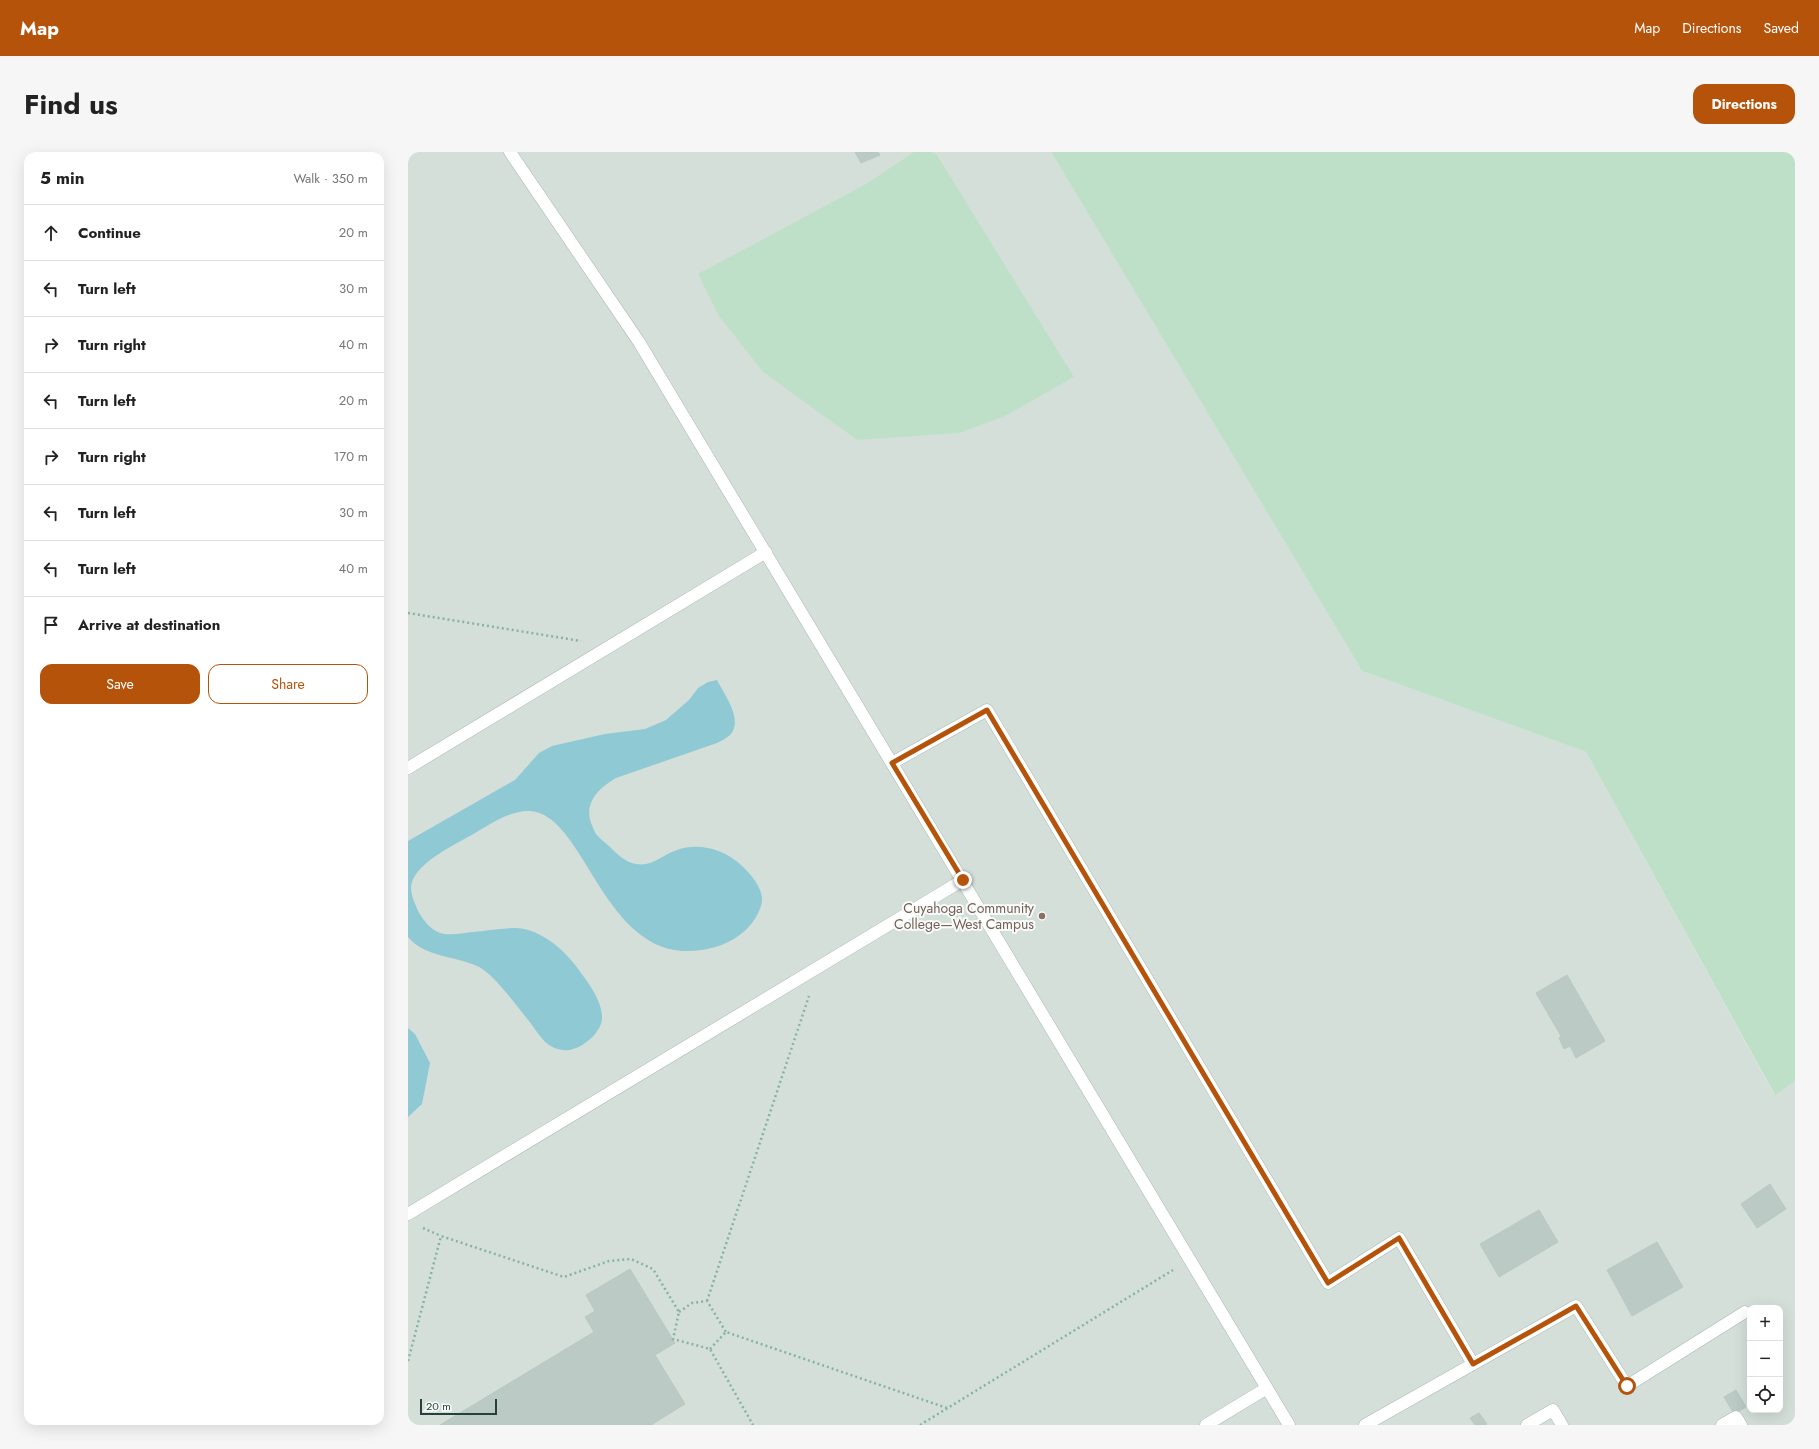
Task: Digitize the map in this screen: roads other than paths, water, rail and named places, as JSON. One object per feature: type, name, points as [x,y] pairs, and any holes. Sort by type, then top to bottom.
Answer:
[{"type":"lane","points":[[510,152],[639,342],[1289,1425]]},
{"type":"lane","points":[[408,768],[766,552]]},
{"type":"lane","points":[[892,763],[987,710],[1328,1283],[1399,1238],[1473,1364]]},
{"type":"lane","points":[[408,1214],[963,880]]},
{"type":"lane","points":[[1365,1425],[1576,1306],[1627,1386],[1745,1312]]},
{"type":"lane","points":[[1206,1425],[1267,1388]]},
{"type":"lane","points":[[1527,1425],[1553,1410],[1562,1425]]},
{"type":"lane","points":[[1722,1425],[1736,1417],[1741,1425]]},
{"type":"water","points":[[717,680],[734,715],[734,729],[730,735],[717,743],[616,778],[604,786],[594,796],[591,802],[589,815],[595,833],[625,860],[632,863],[648,864],[677,850],[703,847],[727,855],[741,865],[751,875],[757,884],[761,893],[762,902],[761,907],[752,923],[745,931],[734,939],[713,948],[698,951],[682,951],[654,943],[632,927],[612,905],[565,833],[548,818],[530,811],[522,811],[505,816],[451,847],[425,864],[413,879],[411,890],[418,911],[427,924],[440,933],[452,934],[505,928],[526,929],[544,937],[569,957],[592,989],[602,1013],[602,1019],[599,1029],[587,1042],[570,1050],[560,1050],[554,1048],[542,1038],[506,992],[485,971],[477,966],[422,949],[408,937],[408,841],[515,780],[539,753],[552,746],[605,734],[645,729],[666,720],[689,700],[698,688],[708,682]]},
{"type":"water","points":[[408,1028],[415,1034],[430,1063],[422,1104],[408,1117]]},
{"type":"place","name":"Cuyahoga Community College—West Campus","points":[[1042,916]]}]
